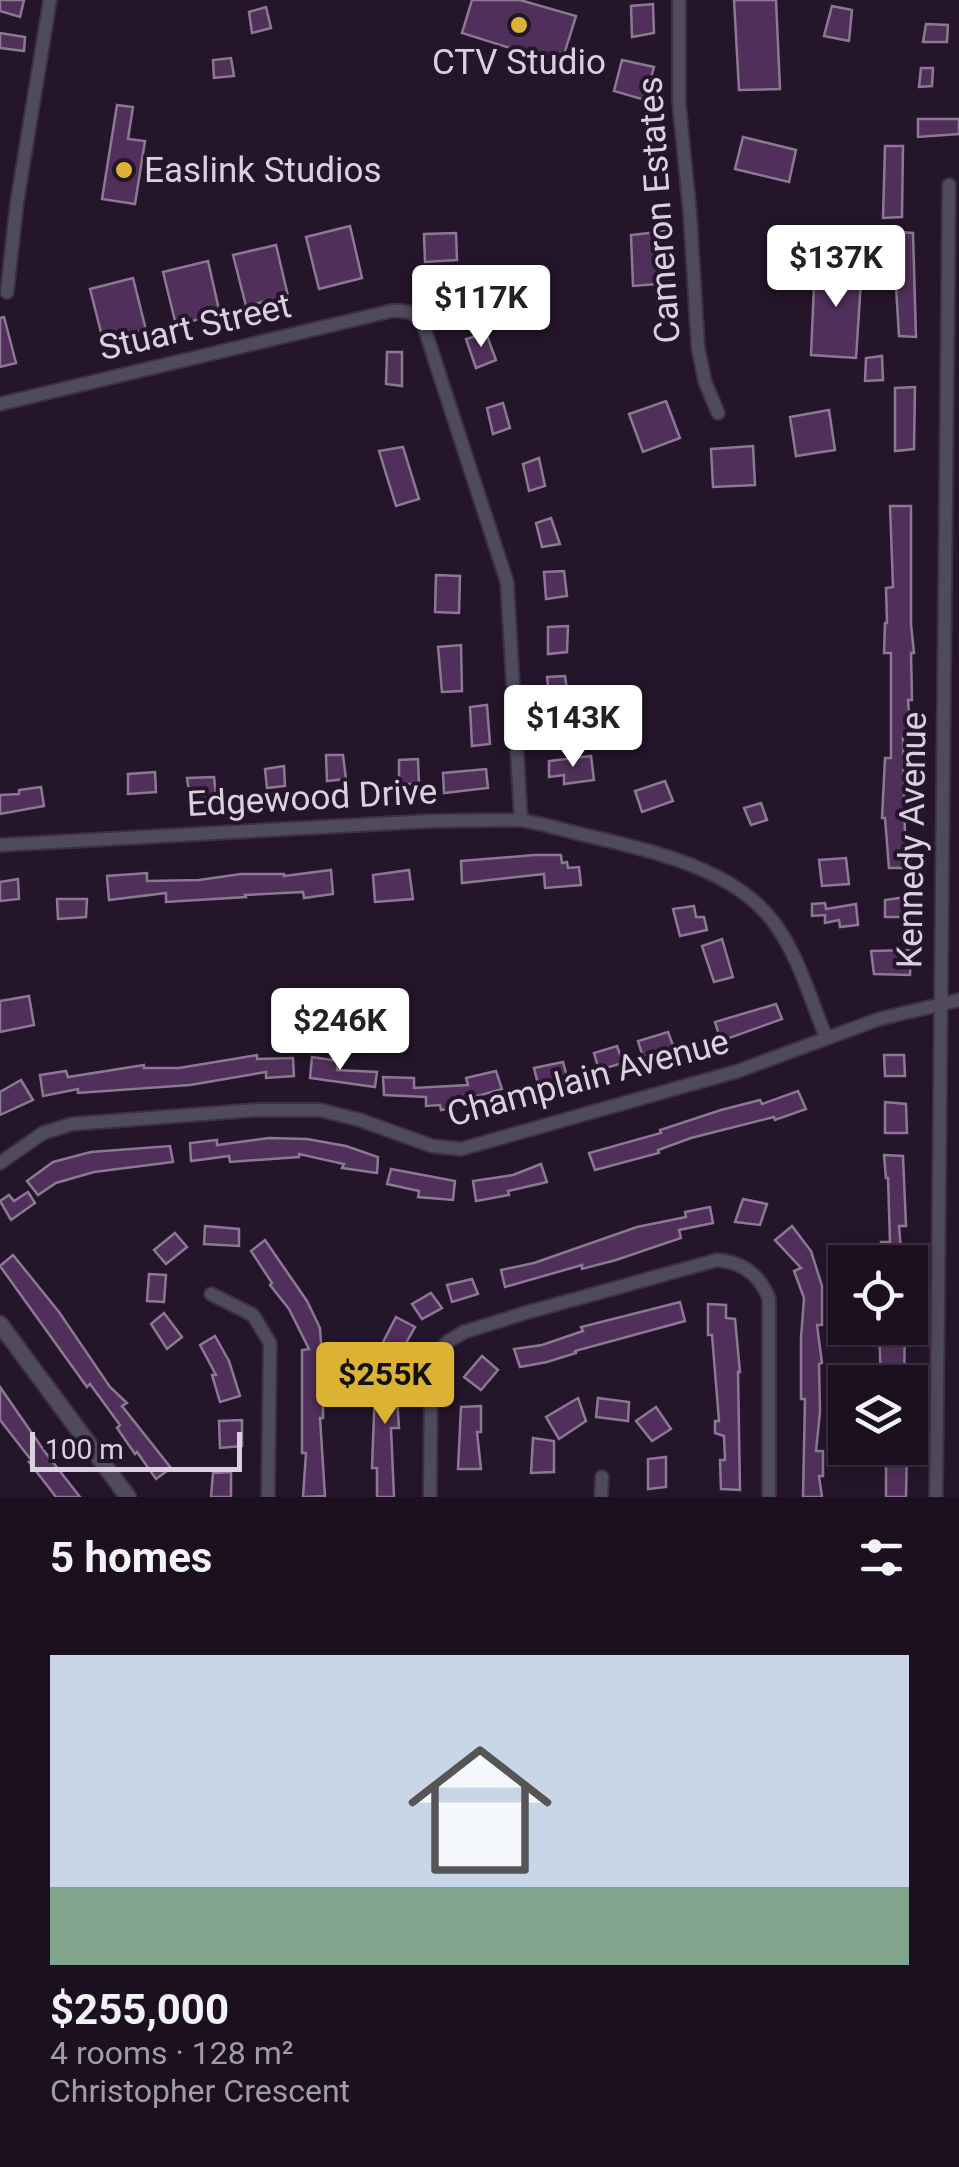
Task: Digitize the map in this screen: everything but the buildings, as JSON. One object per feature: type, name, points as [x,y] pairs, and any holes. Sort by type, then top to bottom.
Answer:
[{"type":"street","points":[[8,292],[17,202],[50,0]]},
{"type":"street","name":"Cameron Estates","points":[[680,0],[679,103],[698,347],[705,382],[718,412]]},
{"type":"street","name":"Kennedy Avenue","points":[[936,1497],[940,1004],[952,465],[949,184]]},
{"type":"street","name":"Stuart Street","points":[[0,404],[372,316],[404,311],[416,315],[424,327],[507,582],[521,820]]},
{"type":"street","name":"Edgewood Drive","points":[[0,846],[425,821],[521,820],[704,868],[740,887],[779,929],[826,1038]]},
{"type":"street","name":"Champlain Avenue","points":[[0,1163],[43,1133],[72,1124],[257,1110],[336,1113],[432,1146],[461,1148],[738,1071],[879,1019],[959,1000]]},
{"type":"street","points":[[430,1497],[431,1376],[437,1355],[447,1342],[459,1334],[510,1318],[717,1260],[749,1270],[769,1299],[770,1497]]},
{"type":"street","points":[[211,1294],[254,1315],[270,1343],[268,1497]]},
{"type":"street","points":[[0,1324],[128,1497]]},
{"type":"street","points":[[601,1497],[602,1477]]},
{"type":"place","name":"CTV Studio","points":[[519,25]]},
{"type":"place","name":"Easlink Studios","points":[[124,170]]}]
